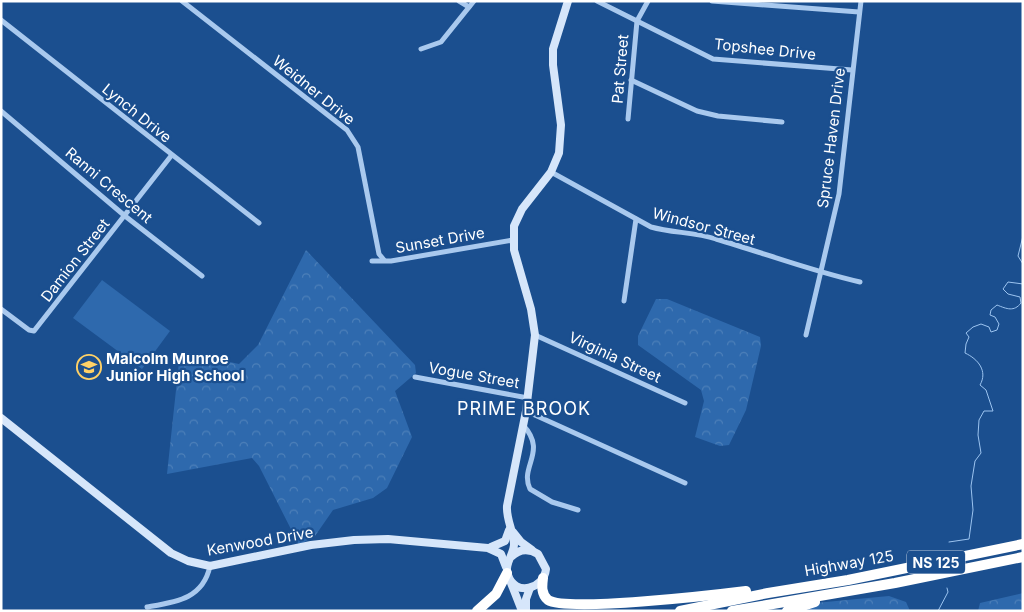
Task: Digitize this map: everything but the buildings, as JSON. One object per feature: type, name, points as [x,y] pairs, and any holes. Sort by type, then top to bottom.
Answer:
[{"type":"highway","name":"Highway 125","points":[[732,611],[1023,544]]},
{"type":"highway","name":"Highway 125","points":[[680,611],[768,593],[849,585],[1023,557]]},
{"type":"highway","points":[[478,611],[496,594],[507,573]]},
{"type":"highway","points":[[543,578],[543,594],[549,601],[560,604],[582,605],[623,604],[849,585]]},
{"type":"highway","points":[[787,611],[849,585]]},
{"type":"main road","points":[[487,547],[500,545],[508,539],[507,506],[526,411],[535,335],[532,309],[516,260],[513,240],[514,226],[519,213],[551,172],[559,152],[561,128],[553,65],[553,49],[568,1]]},
{"type":"main road","name":"Kenwood Drive","points":[[1,418],[171,553],[195,564],[210,566],[344,540],[388,540],[487,547],[514,553]]},
{"type":"main road","points":[[507,573],[517,586],[530,588],[539,584],[543,578],[544,562],[536,552],[521,542],[508,523]]},
{"type":"main road","points":[[507,573],[514,553],[514,541],[508,523]]},
{"type":"main road","points":[[487,547],[500,554],[522,611]]},
{"type":"main road","points":[[514,553],[526,550],[536,552]]},
{"type":"main road","points":[[526,611],[526,599],[530,588]]},
{"type":"street","name":"Weidner Drive","points":[[182,1],[347,130],[354,138],[358,147],[379,254],[384,260]]},
{"type":"street","points":[[459,1],[469,8]]},
{"type":"street","points":[[421,49],[441,42],[474,1]]},
{"type":"street","name":"Topshee Drive","points":[[597,1],[713,59],[852,70]]},
{"type":"street","points":[[637,22],[648,1]]},
{"type":"street","points":[[712,1],[859,12]]},
{"type":"street","name":"Spruce Haven Drive","points":[[806,336],[820,278],[819,273],[839,194],[861,1]]},
{"type":"street","name":"Lynch Drive","points":[[1,20],[171,156],[259,223]]},
{"type":"street","name":"Pat Street","points":[[628,118],[637,22]]},
{"type":"street","points":[[631,80],[704,113],[782,122]]},
{"type":"street","name":"Ranni Crescent","points":[[1,111],[125,216],[202,276]]},
{"type":"street","name":"Damion Street","points":[[1,309],[29,330],[34,331],[171,156]]},
{"type":"street","name":"Windsor Street","points":[[551,172],[651,227],[717,239],[819,273],[860,282]]},
{"type":"street","points":[[624,301],[636,219]]},
{"type":"street","name":"Sunset Drive","points":[[372,261],[391,261],[513,240]]},
{"type":"street","name":"Virginia Street","points":[[535,335],[685,403]]},
{"type":"street","name":"Vogue Street","points":[[415,378],[528,398]]},
{"type":"street","points":[[526,411],[685,483]]},
{"type":"street","points":[[522,424],[532,435],[534,444],[528,478],[530,488],[552,502],[578,510]]},
{"type":"street","points":[[147,606],[177,602],[189,597],[208,578],[210,566]]},
{"type":"green space","points":[[306,250],[415,365],[416,373],[395,391],[412,437],[387,488],[373,498],[333,510],[315,536],[299,545],[259,466],[252,458],[167,474],[179,362],[183,352],[239,364],[258,345]]},
{"type":"green space","points":[[102,280],[170,331],[142,369],[73,318]]},
{"type":"green space","points":[[656,299],[667,299],[760,337],[761,346],[746,410],[729,445],[720,446],[695,437],[704,401],[701,390],[638,345],[638,336]]},
{"type":"green space","points":[[1023,593],[1023,611],[978,611],[980,603]]},
{"type":"green space","points":[[889,596],[906,602],[910,611],[788,611],[794,605]]},
{"type":"waterway","points":[[1023,236],[1018,256],[1023,264]]},
{"type":"waterway","points":[[949,542],[969,539],[973,510],[971,486],[975,461],[981,453],[978,435],[979,420],[984,411],[993,411],[986,390],[980,385],[983,375],[982,370],[978,362],[965,353],[969,337],[966,333],[973,327],[981,324],[989,327],[991,332],[997,330],[999,324],[995,317],[990,315],[991,310],[997,305],[1010,309],[1016,308],[1021,303],[1020,297],[1008,294],[1003,289],[1008,282],[1023,284]]},
{"type":"waterway","points":[[938,611],[948,592],[947,588]]},
{"type":"place","name":"Malcolm Munroe Junior High School","points":[[89,367]]},
{"type":"district","name":"PRIME BROOK","points":[[524,408]]}]
